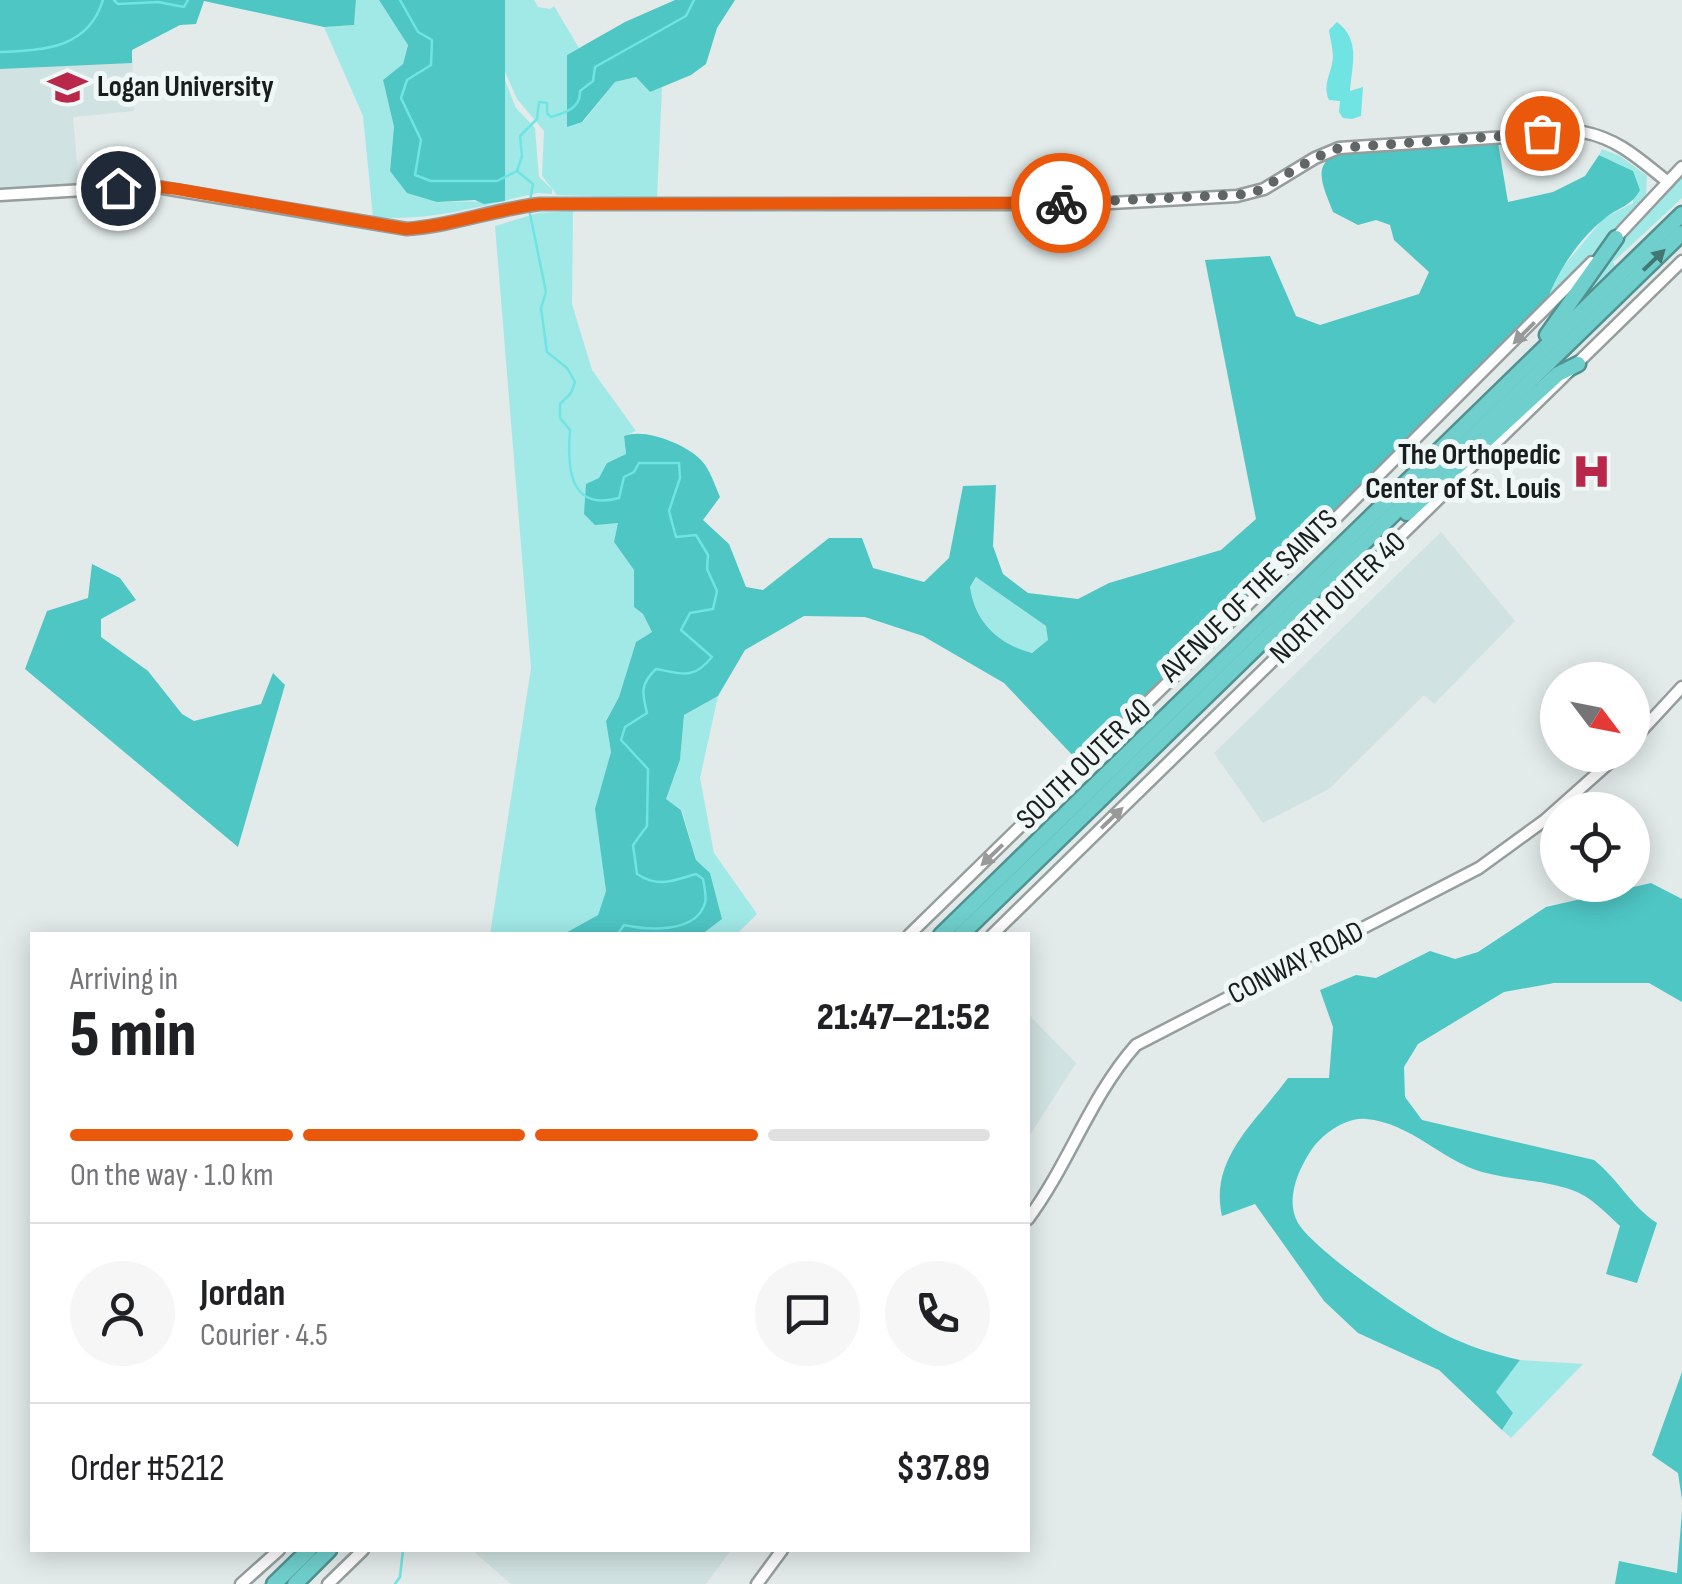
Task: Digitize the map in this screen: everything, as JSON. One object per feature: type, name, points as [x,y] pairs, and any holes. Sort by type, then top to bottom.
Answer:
[{"type":"highway","name":"AVENUE OF THE SAINTS","points":[[944,932],[1682,214]]},
{"type":"highway","name":"AVENUE OF THE SAINTS","points":[[964,932],[1682,233]]},
{"type":"highway","points":[[1530,361],[1616,238]]},
{"type":"highway","points":[[1358,548],[1396,523],[1558,374],[1578,364]]},
{"type":"highway","points":[[274,1584],[307,1552]]},
{"type":"highway","points":[[294,1584],[328,1552]]},
{"type":"street","points":[[0,196],[151,186],[406,229],[553,204],[1092,204],[1236,196],[1264,190],[1315,158],[1339,148],[1583,132],[1603,136],[1627,149],[1668,182]]},
{"type":"street","name":"SOUTH OUTER 40","points":[[912,932],[1408,448],[1682,167]]},
{"type":"street","name":"NORTH OUTER 40","points":[[995,932],[1682,261]]},
{"type":"street","points":[[1650,721],[1682,686]]},
{"type":"street","name":"CONWAY ROAD","points":[[1030,1216],[1110,1077],[1136,1045],[1479,868],[1532,831],[1599,772]]},
{"type":"street","points":[[241,1584],[277,1552]]},
{"type":"street","points":[[328,1584],[361,1552]]},
{"type":"street","points":[[757,1584],[781,1552]]},
{"type":"shaded area","name":"Logan University","points":[[0,0],[130,0],[134,111],[73,117],[79,187],[0,192]]},
{"type":"shaded area","points":[[0,0],[356,0],[354,25],[324,27],[204,1],[196,24],[180,25],[132,50],[132,63],[0,69]]},
{"type":"shaded area","points":[[356,0],[379,0],[408,44],[403,64],[383,80],[394,128],[390,170],[437,202],[503,201],[436,215],[373,217],[363,116],[324,27],[354,25]]},
{"type":"shaded area","points":[[379,0],[505,0],[505,201],[437,202],[407,193],[390,171],[394,127],[383,80],[403,64],[408,45]]},
{"type":"shaded area","points":[[505,0],[534,0],[538,7],[554,6],[579,48],[567,55],[583,122],[615,82],[636,77],[650,92],[662,87],[657,198],[557,195],[542,176],[544,131],[517,99],[505,72]]},
{"type":"shaded area","points":[[675,0],[735,0],[717,28],[706,64],[691,75],[650,92],[636,77],[615,82],[582,122],[567,127],[567,55],[625,22]]},
{"type":"shaded area","points":[[1337,22],[1352,45],[1350,91],[1363,87],[1361,116],[1352,119],[1343,118],[1340,101],[1329,100],[1327,94],[1333,57],[1329,30]]},
{"type":"shaded area","points":[[505,80],[516,108],[535,128],[539,177],[552,189],[552,194],[538,193],[504,201]]},
{"type":"shaded area","points":[[1498,143],[1508,202],[1553,192],[1585,176],[1599,155],[1633,171],[1640,190],[1594,227],[1577,247],[1546,303],[1079,762],[1004,683],[923,636],[865,617],[804,616],[745,650],[718,696],[684,715],[680,760],[666,799],[681,810],[696,860],[710,873],[722,919],[705,932],[567,932],[598,915],[606,891],[595,809],[611,752],[606,721],[619,697],[636,642],[652,632],[643,614],[634,607],[634,570],[614,542],[618,523],[595,525],[584,514],[586,484],[599,478],[607,463],[626,454],[624,436],[643,434],[664,439],[685,448],[704,464],[720,497],[703,520],[729,544],[746,587],[763,590],[829,538],[862,538],[873,568],[924,582],[949,558],[963,486],[996,485],[993,546],[1003,574],[1028,593],[1078,599],[1109,583],[1221,550],[1256,519],[1205,260],[1270,256],[1296,316],[1320,325],[1419,294],[1429,272],[1394,240],[1390,225],[1376,220],[1358,225],[1333,212],[1322,176],[1326,162],[1344,152]],"holes":[[[976,577],[1046,626],[1048,640],[1032,653],[1009,644],[990,630],[973,600],[970,587]]]},
{"type":"shaded area","points":[[1602,149],[1620,156],[1647,176],[1646,196],[1546,303],[1557,274],[1604,218],[1633,203],[1633,171],[1599,155]]},
{"type":"shaded area","points":[[1682,175],[1682,198],[1613,262],[1615,266],[1584,296],[1581,294],[1632,228]]},
{"type":"shaded area","points":[[573,211],[572,304],[592,370],[636,431],[624,436],[626,454],[607,463],[619,523],[614,542],[634,570],[634,607],[643,614],[652,632],[636,642],[619,697],[606,720],[611,752],[596,809],[606,891],[598,915],[567,932],[490,932],[531,668],[495,226],[538,213]]},
{"type":"shaded area","points":[[1441,532],[1515,621],[1434,704],[1424,695],[1329,789],[1263,823],[1214,753]]},
{"type":"shaded area","points":[[92,564],[120,578],[136,600],[101,619],[101,637],[148,671],[182,714],[194,721],[261,704],[273,673],[285,685],[238,847],[25,669],[47,611],[88,598]]},
{"type":"shaded area","points":[[977,577],[1046,626],[1049,641],[1031,653],[1008,644],[990,629],[977,610],[970,587]]},
{"type":"shaded area","points":[[718,696],[700,778],[714,853],[757,914],[739,932],[705,932],[722,919],[710,873],[696,860],[682,810],[666,799],[680,760],[684,715]]},
{"type":"shaded area","points":[[1650,883],[1682,899],[1682,1002],[1649,983],[1554,983],[1504,992],[1418,1044],[1404,1067],[1405,1097],[1422,1120],[1594,1160],[1603,1167],[1657,1223],[1637,1283],[1606,1274],[1620,1226],[1585,1196],[1561,1187],[1482,1172],[1382,1122],[1358,1119],[1342,1124],[1320,1139],[1301,1168],[1295,1186],[1293,1205],[1298,1223],[1342,1265],[1442,1333],[1520,1360],[1496,1392],[1513,1413],[1502,1430],[1439,1370],[1358,1333],[1324,1301],[1255,1204],[1222,1216],[1222,1176],[1238,1142],[1288,1078],[1329,1078],[1333,1027],[1320,990],[1356,975],[1376,978],[1430,951],[1455,959],[1478,952],[1546,907],[1568,902],[1650,902]]},
{"type":"shaded area","points":[[1030,1016],[1076,1063],[1030,1135]]},
{"type":"shaded area","points":[[1520,1360],[1583,1364],[1511,1438],[1502,1430],[1513,1413],[1496,1392]]},
{"type":"shaded area","points":[[1682,1372],[1682,1500],[1678,1473],[1652,1455]]},
{"type":"shaded area","points":[[1682,1511],[1682,1584],[1615,1584],[1619,1561],[1677,1573]]},
{"type":"shaded area","points":[[474,1552],[730,1552],[706,1584],[511,1584]]},
{"type":"waterway","points":[[0,52],[62,44],[87,29],[103,0]]},
{"type":"waterway","points":[[114,0],[118,4],[158,2],[184,7],[188,0]]},
{"type":"waterway","points":[[400,0],[418,32],[432,40],[431,65],[407,80],[401,98],[421,140],[415,175],[431,181],[497,181],[517,171],[533,184],[530,201]]},
{"type":"waterway","points":[[517,171],[522,156],[520,136],[537,119],[539,102],[547,103],[551,117],[571,109],[578,102],[580,91],[593,81],[595,67],[686,16],[694,0]]},
{"type":"waterway","points":[[529,209],[546,292],[541,308],[547,352],[567,368],[575,382],[560,404],[560,418],[570,430],[569,457],[574,482],[589,498],[619,498],[624,477],[634,472],[639,463],[679,463],[680,478],[669,511],[676,537],[696,535],[708,555],[707,569],[717,591],[713,609],[690,613],[681,630],[712,657],[693,672],[656,669],[644,689],[647,713],[625,727],[621,740],[648,769],[647,826],[633,845],[637,874],[659,882],[696,874],[703,879],[705,903],[700,913],[681,925],[624,925],[619,932]]},
{"type":"waterway","points":[[395,1584],[400,1577],[403,1552]]},
{"type":"way so far","points":[[1061,203],[1252,194],[1339,148],[1542,133]]},
{"type":"place","name":"Logan University","points":[[67,87]]},
{"type":"place","name":"The Orthopedic Center of St. Louis","points":[[1591,472]]},
{"type":"route","points":[[118,188],[177,189],[406,229],[445,225],[540,204],[1061,203]]}]
